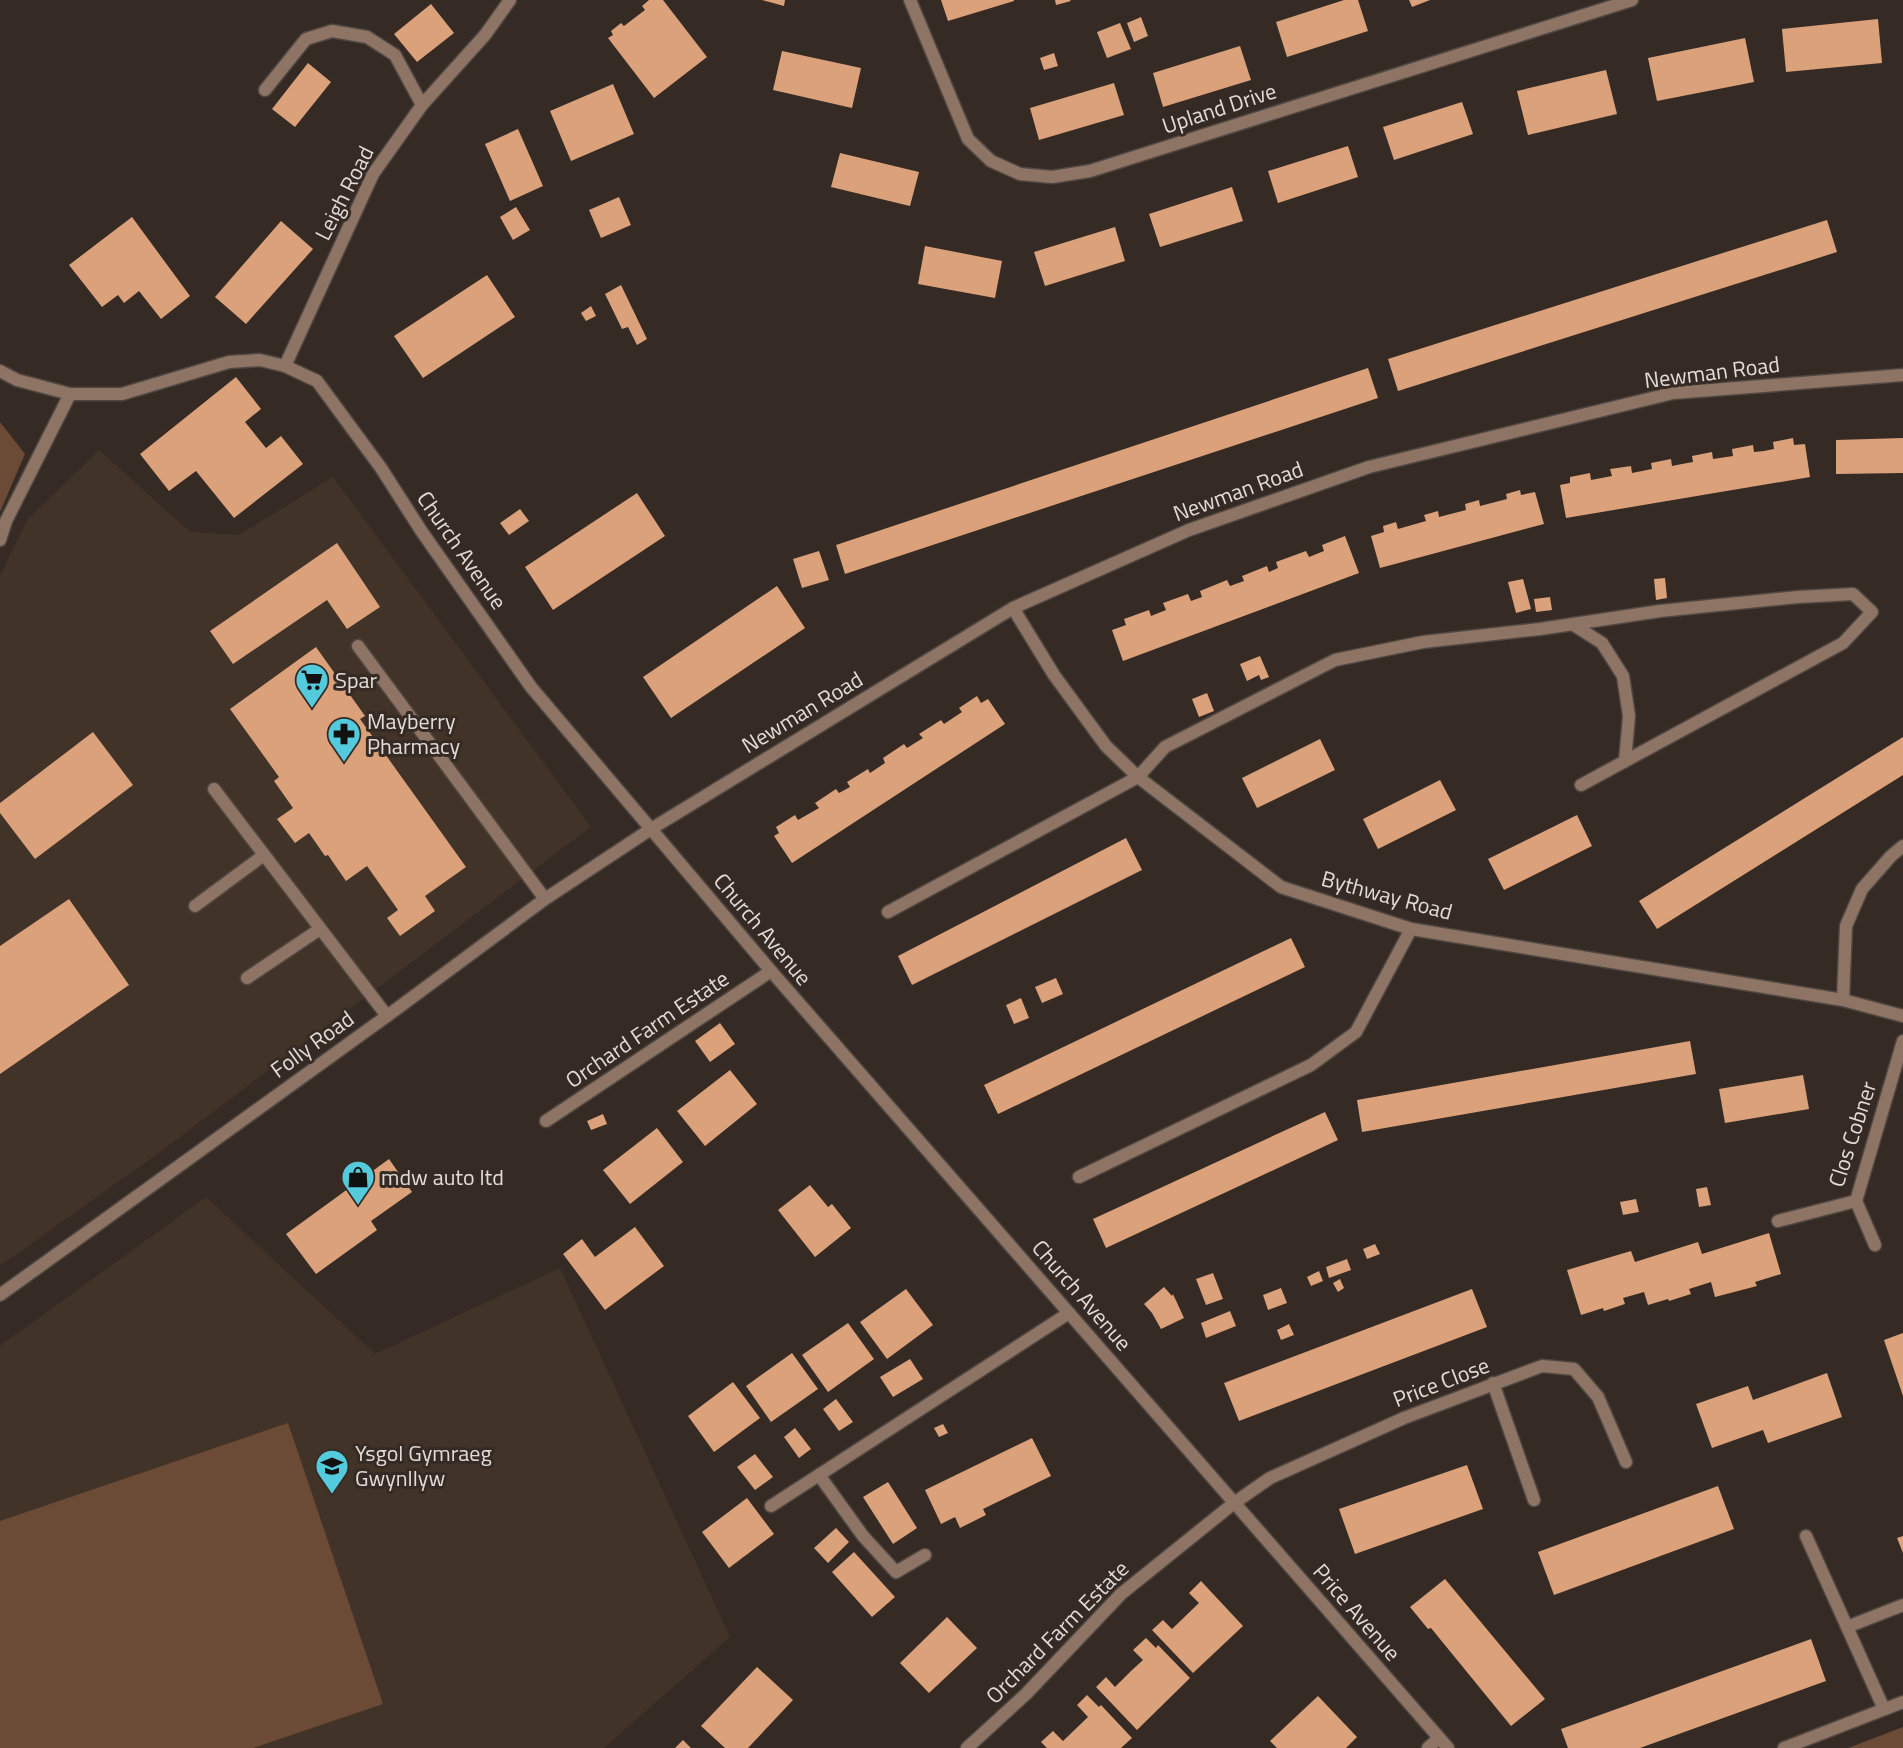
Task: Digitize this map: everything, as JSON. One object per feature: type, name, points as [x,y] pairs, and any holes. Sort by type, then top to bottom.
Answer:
[{"type":"street","name":"Leigh Road","points":[[285,366],[373,174],[422,105],[485,35],[510,0]]},
{"type":"street","name":"Upland Drive","points":[[910,0],[968,140],[991,161],[1020,174],[1052,177],[1090,171],[1632,0]]},
{"type":"street","points":[[265,90],[306,39],[332,31],[367,37],[395,55],[422,105]]},
{"type":"street","name":"Church Avenue","points":[[0,371],[16,380],[70,394],[123,394],[229,362],[260,360],[285,366],[317,381],[381,468],[422,532],[531,687],[771,971],[1234,1503]]},
{"type":"street","name":"Newman Road","points":[[651,829],[1013,608],[1189,530],[1368,468],[1673,393],[1903,375]]},
{"type":"street","points":[[0,540],[6,521],[70,394]]},
{"type":"street","points":[[888,912],[1138,777],[1165,747],[1335,660],[1423,642],[1660,611],[1798,597],[1854,594],[1872,612],[1843,643],[1581,785]]},
{"type":"street","name":"Bythway Road","points":[[1013,608],[1054,675],[1106,746],[1138,777],[1281,887],[1411,929],[1843,1000],[1903,1016]]},
{"type":"street","points":[[1572,624],[1602,643],[1623,676],[1629,716],[1625,761]]},
{"type":"street","points":[[358,646],[545,899]]},
{"type":"street","points":[[214,789],[387,1016]]},
{"type":"street","name":"Folly Road","points":[[0,1295],[545,899],[651,829]]},
{"type":"street","points":[[1843,1000],[1846,926],[1862,889],[1903,846]]},
{"type":"street","points":[[195,906],[264,855]]},
{"type":"street","points":[[247,978],[320,929]]},
{"type":"street","points":[[1079,1177],[1311,1065],[1356,1032],[1411,929]]},
{"type":"street","name":"Orchard Farm Estate","points":[[546,1121],[771,971]]},
{"type":"street","name":"Clos Cobner","points":[[1778,1221],[1856,1201],[1903,1041]]},
{"type":"street","points":[[1856,1201],[1875,1245]]},
{"type":"street","points":[[771,1506],[1069,1313]]},
{"type":"street","name":"Price Close","points":[[1234,1503],[1270,1478],[1404,1418],[1542,1366],[1574,1369],[1598,1397],[1626,1462]]},
{"type":"street","points":[[1493,1383],[1534,1500]]},
{"type":"street","points":[[819,1474],[863,1536],[896,1572],[925,1554]]},
{"type":"street","name":"Orchard Farm Estate","points":[[967,1748],[1026,1694],[1121,1594],[1234,1503]]},
{"type":"street","name":"Price Avenue","points":[[1234,1503],[1448,1748]]},
{"type":"street","points":[[1806,1536],[1884,1709]]},
{"type":"street","points":[[1847,1627],[1903,1605]]},
{"type":"street","points":[[1784,1748],[1903,1702]]},
{"type":"street","points":[[1428,1748],[1439,1738]]},
{"type":"shaded area","points":[[0,422],[25,454],[0,512]]},
{"type":"shaded area","points":[[99,450],[190,532],[239,535],[333,477],[591,827],[160,1152],[0,1266],[0,576],[27,520]]},
{"type":"shaded area","name":"Ysgol Gymraeg Gwynllyw","points":[[206,1197],[375,1354],[560,1268],[730,1637],[604,1748],[0,1748],[0,1346]]},
{"type":"shaded area","points":[[288,1423],[383,1704],[253,1748],[0,1748],[0,1521]]},
{"type":"shaded area","points":[[1903,1727],[1903,1748],[1848,1748]]},
{"type":"building","points":[[649,0],[663,0],[707,57],[654,98],[608,38],[613,35],[611,31],[621,23],[624,26],[645,10],[642,6]]},
{"type":"building","points":[[762,0],[785,0],[784,6]]},
{"type":"building","points":[[941,0],[1014,0],[1014,1],[948,21]]},
{"type":"building","points":[[1055,0],[1070,0],[1071,1],[1056,5]]},
{"type":"building","points":[[1344,0],[1358,0],[1368,31],[1287,57],[1276,22]]},
{"type":"building","points":[[1409,0],[1430,0],[1412,7]]},
{"type":"building","points":[[431,4],[454,33],[417,62],[394,34]]},
{"type":"building","points":[[1141,17],[1148,36],[1134,42],[1127,23]]},
{"type":"building","points":[[1878,19],[1882,63],[1786,72],[1782,29]]},
{"type":"building","points":[[1120,23],[1131,49],[1107,58],[1097,32]]},
{"type":"building","points":[[1745,38],[1754,82],[1657,101],[1648,58]]},
{"type":"building","points":[[1240,46],[1251,80],[1163,107],[1153,73]]},
{"type":"building","points":[[782,51],[861,68],[852,108],[773,90]]},
{"type":"building","points":[[1054,53],[1058,66],[1044,70],[1040,58]]},
{"type":"building","points":[[308,63],[331,82],[295,127],[272,109]]},
{"type":"building","points":[[1606,70],[1617,114],[1528,135],[1517,91]]},
{"type":"building","points":[[1114,83],[1124,115],[1039,140],[1030,108]]},
{"type":"building","points":[[613,84],[634,134],[571,161],[550,111]]},
{"type":"building","points":[[1462,102],[1473,134],[1394,160],[1383,127]]},
{"type":"building","points":[[518,129],[543,186],[510,201],[485,144]]},
{"type":"building","points":[[1348,146],[1358,177],[1278,203],[1268,171]]},
{"type":"building","points":[[840,153],[919,172],[910,206],[831,187]]},
{"type":"building","points":[[1232,187],[1243,221],[1160,247],[1149,214]]},
{"type":"building","points":[[619,197],[631,225],[601,238],[589,210]]},
{"type":"building","points":[[516,207],[530,230],[513,240],[500,217]]},
{"type":"building","points":[[132,217],[190,296],[161,319],[139,291],[124,303],[118,295],[102,307],[69,265]]},
{"type":"building","points":[[1827,220],[1837,252],[1398,391],[1388,359]]},
{"type":"building","points":[[281,221],[313,249],[246,324],[215,297]]},
{"type":"building","points":[[1115,227],[1125,261],[1045,286],[1034,252]]},
{"type":"building","points":[[925,246],[1002,261],[995,298],[918,284]]},
{"type":"building","points":[[487,275],[515,317],[423,378],[394,336]]},
{"type":"building","points":[[621,285],[647,339],[637,345],[628,327],[622,329],[605,294]]},
{"type":"building","points":[[591,306],[596,316],[586,321],[581,313]]},
{"type":"building","points":[[1368,368],[1378,398],[845,574],[836,545]]},
{"type":"building","points":[[236,377],[261,409],[245,422],[266,448],[281,436],[303,464],[234,518],[196,471],[169,491],[140,454]]},
{"type":"building","points":[[1793,438],[1794,445],[1805,444],[1810,477],[1566,518],[1560,485],[1570,483],[1570,477],[1590,473],[1591,480],[1612,476],[1610,469],[1631,466],[1632,473],[1652,469],[1651,463],[1671,459],[1672,466],[1693,462],[1692,456],[1712,452],[1713,459],[1733,456],[1732,449],[1753,445],[1754,452],[1764,451],[1774,449],[1773,442]]},
{"type":"building","points":[[1903,438],[1903,473],[1836,474],[1836,440]]},
{"type":"building","points":[[1520,490],[1521,495],[1535,492],[1544,524],[1380,568],[1371,536],[1384,532],[1383,526],[1396,522],[1398,529],[1426,521],[1424,515],[1438,511],[1439,517],[1466,510],[1465,504],[1479,500],[1480,506],[1507,499],[1506,494]]},
{"type":"building","points":[[637,493],[665,536],[553,610],[525,567]]},
{"type":"building","points":[[520,509],[529,521],[509,535],[500,523]]},
{"type":"building","points":[[1345,536],[1359,573],[1123,661],[1112,630],[1126,625],[1124,619],[1149,610],[1151,616],[1166,610],[1163,603],[1188,594],[1191,601],[1202,597],[1200,591],[1227,580],[1230,586],[1244,581],[1242,576],[1267,566],[1269,572],[1278,568],[1276,562],[1306,551],[1309,557],[1324,551],[1322,545]]},
{"type":"building","points":[[337,543],[380,607],[347,629],[327,600],[233,664],[210,631]]},
{"type":"building","points":[[819,551],[829,580],[802,588],[793,559]]},
{"type":"building","points":[[1665,578],[1667,598],[1656,600],[1654,579]]},
{"type":"building","points":[[1523,579],[1531,609],[1516,613],[1508,582]]},
{"type":"building","points":[[777,586],[805,628],[671,718],[643,677]]},
{"type":"building","points":[[1550,597],[1552,610],[1536,612],[1534,599]]},
{"type":"building","points":[[316,647],[365,716],[360,719],[466,867],[425,896],[435,911],[400,936],[387,918],[398,910],[367,866],[346,881],[309,833],[295,843],[277,819],[293,808],[274,781],[279,777],[230,709]]},
{"type":"building","points":[[1260,656],[1269,677],[1261,680],[1259,675],[1247,681],[1240,664]]},
{"type":"building","points":[[1207,693],[1214,711],[1199,717],[1192,699]]},
{"type":"building","points":[[977,696],[981,703],[988,699],[1005,724],[792,863],[774,836],[779,833],[776,827],[795,815],[798,820],[819,808],[815,803],[836,789],[839,793],[850,787],[847,782],[868,769],[870,773],[885,763],[883,758],[904,744],[907,748],[923,738],[919,734],[941,720],[944,724],[962,712],[959,708]]},
{"type":"building","points":[[93,732],[133,785],[35,859],[0,813],[0,803]]},
{"type":"building","points":[[1903,737],[1903,775],[1657,929],[1639,901]]},
{"type":"building","points":[[1320,739],[1335,770],[1257,808],[1242,778]]},
{"type":"building","points":[[1440,780],[1456,810],[1378,849],[1363,819]]},
{"type":"building","points":[[1577,815],[1592,846],[1504,890],[1488,859]]},
{"type":"building","points":[[1126,838],[1142,870],[912,985],[898,956]]},
{"type":"building","points":[[69,899],[129,985],[0,1074],[0,946]]},
{"type":"building","points":[[1291,938],[1305,967],[998,1114],[984,1085]]},
{"type":"building","points":[[1056,978],[1063,994],[1042,1003],[1035,987]]},
{"type":"building","points":[[1021,998],[1029,1018],[1014,1024],[1006,1005]]},
{"type":"building","points":[[720,1023],[735,1044],[710,1062],[695,1041]]},
{"type":"building","points":[[1690,1041],[1696,1074],[1362,1132],[1357,1100]]},
{"type":"building","points":[[730,1070],[757,1104],[705,1146],[677,1111]]},
{"type":"building","points":[[1803,1075],[1809,1109],[1725,1123],[1719,1089]]},
{"type":"building","points":[[1325,1112],[1338,1140],[1106,1248],[1093,1219]]},
{"type":"building","points":[[603,1114],[607,1124],[591,1130],[587,1121]]},
{"type":"building","points":[[657,1128],[683,1162],[630,1204],[603,1170]]},
{"type":"building","name":"mdw auto ltd","points":[[389,1159],[412,1192],[371,1221],[377,1230],[316,1274],[286,1234]]},
{"type":"building","points":[[810,1185],[828,1207],[832,1204],[851,1228],[815,1257],[778,1210]]},
{"type":"building","points":[[1707,1187],[1711,1205],[1699,1207],[1696,1189]]},
{"type":"building","points":[[1636,1199],[1639,1212],[1623,1215],[1620,1202]]},
{"type":"building","points":[[635,1227],[664,1266],[605,1310],[563,1254],[582,1239],[595,1257]]},
{"type":"building","points":[[1769,1233],[1781,1274],[1755,1282],[1757,1286],[1715,1297],[1711,1282],[1689,1289],[1691,1294],[1669,1301],[1668,1299],[1648,1305],[1644,1292],[1623,1298],[1625,1304],[1581,1315],[1567,1270],[1631,1251],[1635,1262],[1698,1242],[1702,1254]]},
{"type":"building","points":[[1375,1244],[1380,1254],[1367,1259],[1363,1249]]},
{"type":"building","points":[[1347,1259],[1351,1270],[1329,1278],[1326,1267]]},
{"type":"building","points":[[1319,1271],[1323,1281],[1311,1286],[1307,1277]]},
{"type":"building","points":[[1213,1273],[1223,1299],[1206,1305],[1196,1279]]},
{"type":"building","points":[[1340,1279],[1344,1288],[1338,1292],[1333,1283]]},
{"type":"building","points":[[1164,1287],[1172,1296],[1173,1294],[1184,1318],[1161,1329],[1144,1304]]},
{"type":"building","points":[[1281,1288],[1287,1303],[1268,1310],[1263,1295]]},
{"type":"building","points":[[906,1289],[933,1325],[887,1359],[860,1322]]},
{"type":"building","points":[[1472,1289],[1487,1327],[1239,1421],[1224,1383]]},
{"type":"building","points":[[1230,1311],[1236,1326],[1206,1338],[1201,1323]]},
{"type":"building","points":[[848,1323],[874,1359],[828,1392],[802,1355]]},
{"type":"building","points":[[1289,1324],[1294,1335],[1281,1340],[1277,1330]]},
{"type":"building","points":[[1903,1333],[1903,1396],[1884,1340]]},
{"type":"building","points":[[792,1353],[818,1389],[771,1422],[746,1386]]},
{"type":"building","points":[[910,1359],[923,1379],[893,1397],[880,1377]]},
{"type":"building","points":[[1827,1373],[1842,1417],[1768,1443],[1763,1430],[1712,1448],[1696,1404],[1748,1386],[1753,1400]]},
{"type":"building","points":[[733,1382],[760,1418],[714,1452],[688,1416]]},
{"type":"building","points":[[836,1399],[853,1422],[839,1431],[823,1409]]},
{"type":"building","points":[[943,1424],[948,1433],[939,1437],[934,1428]]},
{"type":"building","points":[[795,1428],[811,1449],[799,1458],[784,1437]]},
{"type":"building","points":[[1032,1438],[1051,1476],[983,1509],[986,1515],[960,1528],[955,1517],[941,1524],[925,1490]]},
{"type":"building","points":[[755,1454],[773,1477],[755,1490],[737,1467]]},
{"type":"building","points":[[1467,1465],[1483,1509],[1355,1554],[1339,1509]]},
{"type":"building","points":[[888,1482],[917,1528],[893,1544],[863,1497]]},
{"type":"building","points":[[1718,1486],[1734,1529],[1554,1595],[1538,1552]]},
{"type":"building","points":[[747,1498],[774,1534],[729,1568],[702,1532]]},
{"type":"building","points":[[836,1528],[849,1542],[828,1563],[814,1548]]},
{"type":"building","points":[[1903,1536],[1903,1553],[1897,1538]]},
{"type":"building","points":[[854,1552],[895,1597],[872,1617],[832,1572]]},
{"type":"building","points":[[1445,1579],[1545,1699],[1511,1726],[1431,1628],[1428,1629],[1410,1607]]},
{"type":"building","points":[[1201,1581],[1243,1626],[1193,1673],[1152,1630],[1163,1620],[1172,1629],[1199,1603],[1189,1593]]},
{"type":"building","points":[[947,1617],[977,1648],[929,1693],[900,1663]]},
{"type":"building","points":[[1146,1638],[1156,1648],[1158,1645],[1190,1678],[1137,1730],[1096,1687],[1106,1677],[1115,1687],[1143,1660],[1133,1650]]},
{"type":"building","points":[[1811,1639],[1826,1681],[1640,1748],[1568,1748],[1561,1729]]},
{"type":"building","points":[[757,1667],[793,1700],[748,1748],[725,1748],[701,1726]]},
{"type":"building","points":[[1087,1695],[1099,1707],[1101,1705],[1132,1738],[1121,1748],[1047,1748],[1041,1742],[1053,1731],[1063,1741],[1088,1717],[1077,1705]]},
{"type":"building","points":[[1318,1696],[1357,1737],[1346,1748],[1277,1748],[1270,1741]]},
{"type":"building","points":[[683,1740],[691,1748],[675,1748]]},
{"type":"place","name":"Spar","points":[[312,709]]},
{"type":"place","name":"Mayberry Pharmacy","points":[[344,763]]},
{"type":"place","name":"mdw auto ltd","points":[[358,1206]]},
{"type":"place","name":"Ysgol Gymraeg Gwynllyw","points":[[332,1495]]}]
